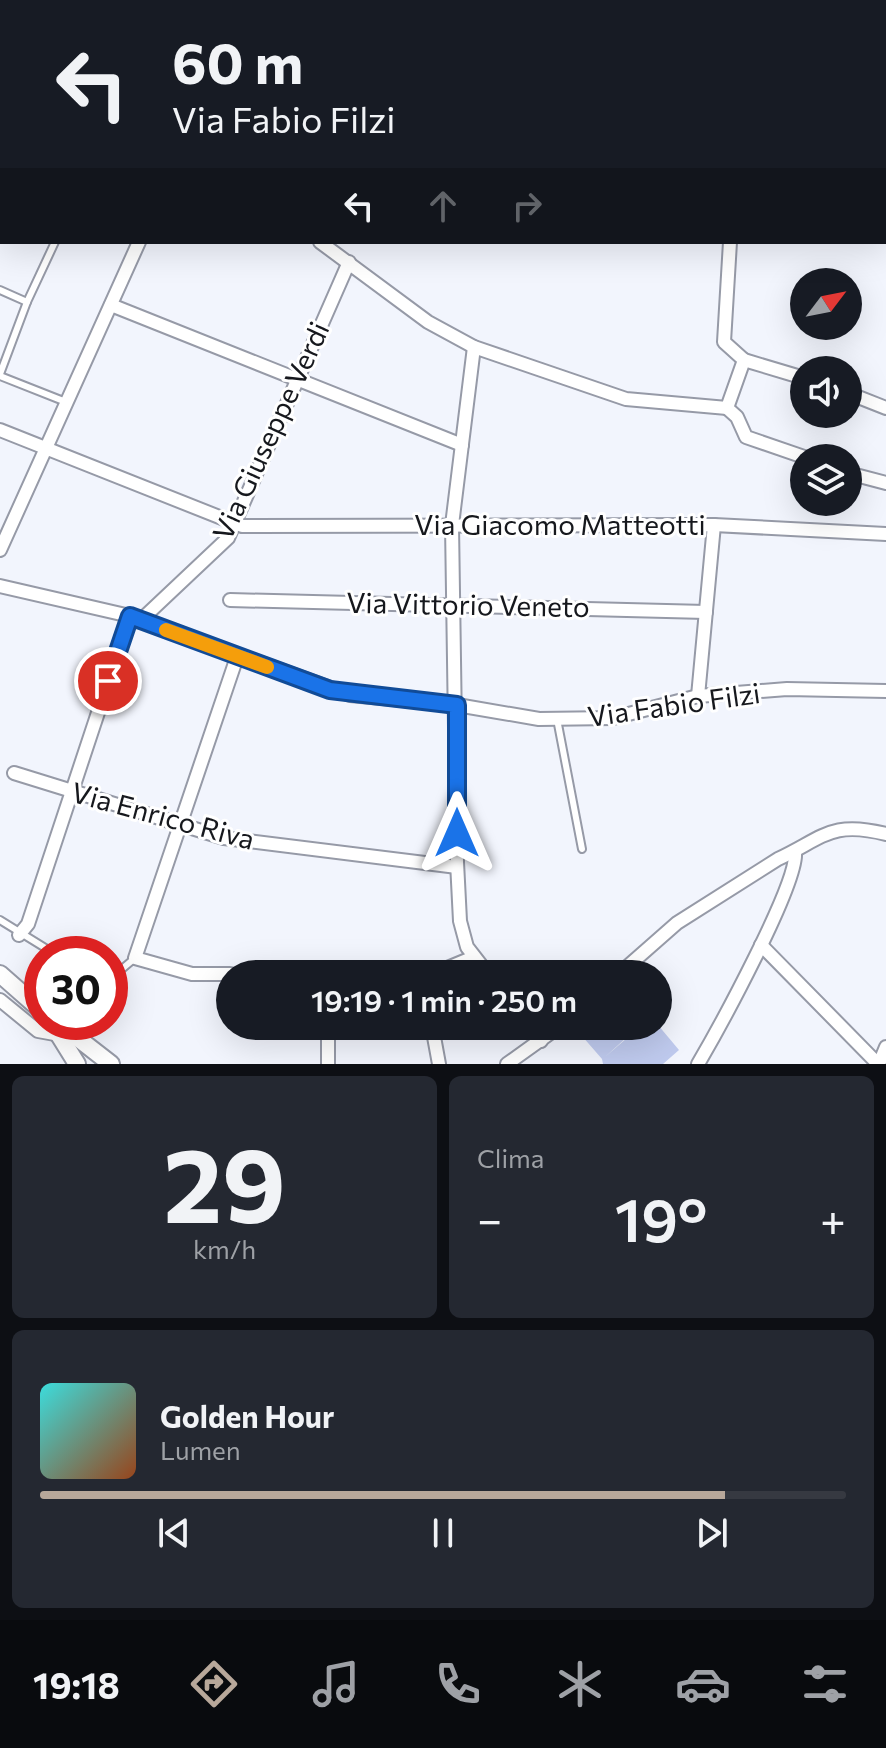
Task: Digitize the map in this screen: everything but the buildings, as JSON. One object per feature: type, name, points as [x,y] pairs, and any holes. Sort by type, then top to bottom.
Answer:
[{"type":"main road","points":[[0,974],[24,995]]},
{"type":"main road","points":[[68,1040],[77,1064]]},
{"type":"main road","points":[[79,1040],[108,1064]]},
{"type":"street","points":[[0,550],[138,244]]},
{"type":"street","points":[[323,244],[428,322],[474,347],[626,399],[727,408],[737,417],[746,437],[790,452]]},
{"type":"street","points":[[730,244],[724,342],[744,360],[790,374]]},
{"type":"street","name":"Via Giuseppe Verdi","points":[[135,618],[216,551],[233,524],[349,262]]},
{"type":"street","points":[[111,305],[462,445]]},
{"type":"street","points":[[474,347],[452,525],[460,921],[467,947],[476,960]]},
{"type":"street","points":[[727,408],[744,360]]},
{"type":"street","points":[[862,399],[886,408]]},
{"type":"street","points":[[0,430],[233,524]]},
{"type":"street","points":[[862,477],[886,483]]},
{"type":"street","name":"Via Giacomo Matteotti","points":[[233,524],[714,525],[886,534]]},
{"type":"street","points":[[698,696],[714,525]]},
{"type":"street","name":"Via Fabio Filzi","points":[[0,586],[135,618],[350,695],[457,705],[539,719],[613,718],[698,696],[787,689],[886,691]]},
{"type":"street","name":"Via Vittorio Veneto","points":[[230,600],[706,612]]},
{"type":"street","points":[[19,935],[28,924],[71,792],[135,618]]},
{"type":"street","points":[[216,974],[192,974],[135,958],[237,657]]},
{"type":"street","name":"Via Enrico Riva","points":[[14,773],[179,824],[255,843],[457,867]]},
{"type":"street","points":[[635,960],[677,923],[778,859],[795,853],[818,834],[836,829],[886,834]]},
{"type":"street","points":[[698,1064],[761,945],[793,873],[795,853]]},
{"type":"street","points":[[761,945],[878,1064],[886,1047]]},
{"type":"street","points":[[467,960],[474,957]]},
{"type":"street","points":[[0,1000],[24,1020]]},
{"type":"street","points":[[328,1040],[328,1064]]},
{"type":"street","points":[[435,1040],[439,1064]]},
{"type":"street","points":[[507,1064],[541,1041]]},
{"type":"lane","points":[[54,244],[27,302],[0,375],[66,402]]},
{"type":"lane","points":[[0,290],[27,302]]},
{"type":"lane","points":[[557,719],[582,849]]},
{"type":"lane","points":[[0,920],[24,938]]},
{"type":"lane","points":[[128,964],[135,958]]},
{"type":"shaded area","points":[[585,1040],[624,1040],[605,1057],[625,1040],[671,1040],[679,1050],[663,1064],[603,1064]]},
{"type":"slow traffic","points":[[166,630],[267,667]]},
{"type":"route","points":[[108,681],[130,616],[330,690],[350,695],[457,705],[457,833]]}]
